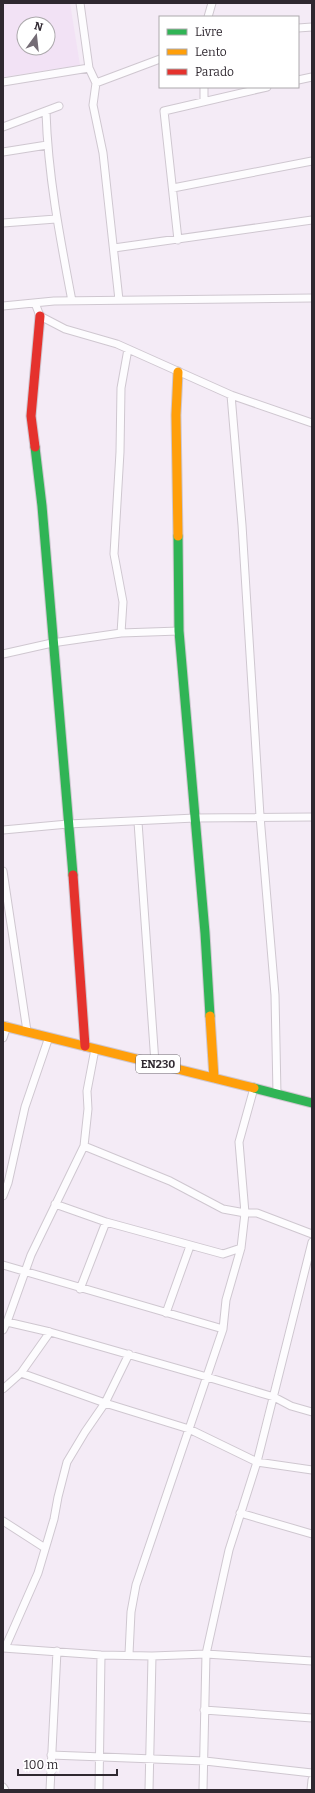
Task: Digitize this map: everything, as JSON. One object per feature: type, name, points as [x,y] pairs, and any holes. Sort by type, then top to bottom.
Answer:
[{"type":"street","points":[[80,3],[89,68],[96,83],[93,105],[102,153],[119,300]]},
{"type":"street","points":[[208,16],[212,3]]},
{"type":"street","points":[[299,28],[312,27]]},
{"type":"street","points":[[96,83],[159,59]]},
{"type":"street","points":[[3,82],[89,68]]},
{"type":"street","points":[[299,80],[312,77]]},
{"type":"street","points":[[204,88],[204,101]]},
{"type":"street","points":[[178,240],[163,114],[164,111],[262,88]]},
{"type":"street","points":[[3,127],[60,106]]},
{"type":"street","points":[[46,112],[47,145],[56,219],[72,301]]},
{"type":"street","points":[[3,152],[47,145]]},
{"type":"street","points":[[173,188],[312,160]]},
{"type":"street","points":[[3,223],[56,219]]},
{"type":"street","points":[[114,248],[312,220]]},
{"type":"street","points":[[3,306],[35,302],[72,301],[312,298]]},
{"type":"street","points":[[35,302],[40,316],[31,416],[42,506],[52,643],[80,953],[85,1046]]},
{"type":"street","points":[[40,316],[65,329],[128,349],[231,395],[312,423]]},
{"type":"street","points":[[121,633],[123,602],[114,554],[120,452],[121,388],[128,349]]},
{"type":"street","points":[[178,372],[176,423],[179,631],[205,933],[214,1078]]},
{"type":"street","points":[[231,395],[242,525],[260,816],[275,995],[277,1094]]},
{"type":"street","points":[[3,654],[52,643],[121,633],[179,631]]},
{"type":"street","points":[[3,830],[68,824],[138,822],[195,818],[260,816],[312,817]]},
{"type":"street","points":[[138,822],[155,1063]]},
{"type":"street","points":[[3,871],[27,1031]]},
{"type":"street","points":[[3,1038],[5,1026]]},
{"type":"street","name":"EN230","points":[[5,1026],[312,1102]]},
{"type":"street","points":[[3,1196],[8,1183],[25,1107],[49,1037]]},
{"type":"street","points":[[3,1330],[8,1322],[24,1272],[55,1204],[84,1146],[88,1109],[87,1091],[95,1049]]},
{"type":"street","points":[[129,1654],[130,1612],[136,1585],[224,1329],[226,1300],[241,1248],[245,1213],[240,1142],[254,1088]]},
{"type":"street","points":[[84,1146],[170,1181],[222,1209],[245,1213],[257,1213],[312,1234]]},
{"type":"street","points":[[55,1204],[106,1222],[190,1246],[224,1254],[241,1248]]},
{"type":"street","points":[[80,1288],[106,1222]]},
{"type":"street","points":[[203,1790],[205,1761],[204,1710],[206,1654],[229,1550],[257,1462],[312,1242]]},
{"type":"street","points":[[166,1313],[190,1246]]},
{"type":"street","points":[[3,1265],[224,1329]]},
{"type":"street","points":[[8,1322],[50,1332],[207,1377],[274,1397],[291,1406],[312,1412]]},
{"type":"street","points":[[3,1389],[21,1373],[50,1332]]},
{"type":"street","points":[[129,1354],[105,1403],[67,1462],[38,1573],[4,1648],[101,1655],[129,1654],[152,1656],[206,1654],[312,1662]]},
{"type":"street","points":[[21,1373],[105,1403],[189,1429],[257,1462],[312,1470]]},
{"type":"street","points":[[240,1513],[312,1534]]},
{"type":"street","points":[[3,1521],[45,1548]]},
{"type":"street","points":[[50,1790],[57,1651]]},
{"type":"street","points":[[99,1790],[101,1655]]},
{"type":"street","points":[[149,1790],[152,1656]]},
{"type":"street","points":[[204,1710],[312,1718]]},
{"type":"street","points":[[51,1756],[205,1761],[312,1773]]},
{"type":"street","points":[[311,1790],[312,1780]]},
{"type":"shaded area","points":[[3,3],[70,3],[80,65],[3,77]]},
{"type":"traffic: fast","points":[[35,447],[42,506],[73,875]]},
{"type":"traffic: fast","points":[[178,536],[179,631],[205,933],[210,1016]]},
{"type":"traffic: fast","points":[[254,1088],[312,1103]]},
{"type":"traffic: slow","points":[[178,372],[176,415],[178,536]]},
{"type":"traffic: slow","points":[[210,1016],[214,1078]]},
{"type":"traffic: slow","points":[[3,1026],[254,1088]]},
{"type":"traffic: jam","points":[[35,447],[31,416],[40,316]]},
{"type":"traffic: jam","points":[[73,875],[85,1046]]}]
